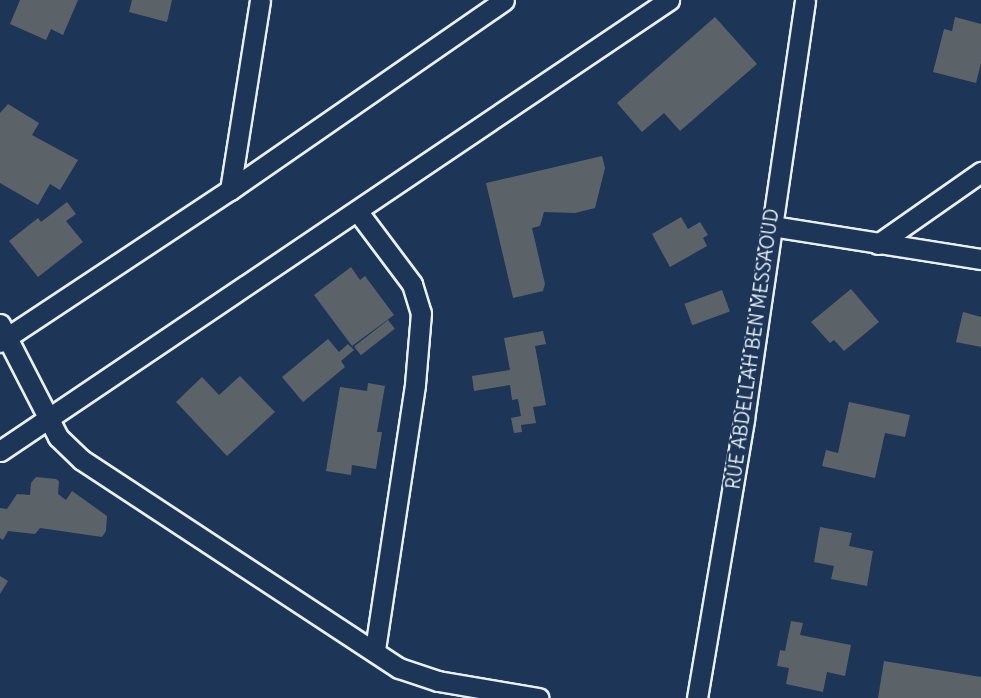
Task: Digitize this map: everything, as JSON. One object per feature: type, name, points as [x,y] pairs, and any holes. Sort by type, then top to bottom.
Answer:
[{"type":"street","points":[[230,190],[260,0]]},
{"type":"street","points":[[504,0],[230,190],[3,334],[62,442],[82,460],[375,649],[399,668],[417,676],[539,698]]},
{"type":"street","points":[[0,451],[669,0]]},
{"type":"street","name":"RUE ABDELLAH BEN MESSAOUD","points":[[697,698],[744,419],[805,0]]},
{"type":"street","points":[[878,244],[981,172]]},
{"type":"street","points":[[358,212],[412,284],[421,313],[415,385],[375,649]]},
{"type":"street","points":[[772,226],[981,259]]},
{"type":"building","points":[[20,0],[78,0],[63,35],[51,29],[46,40],[10,24]]},
{"type":"building","points":[[132,0],[172,0],[167,22],[129,12]]},
{"type":"building","points":[[715,17],[757,64],[680,131],[664,113],[642,132],[617,103]]},
{"type":"building","points":[[955,17],[981,24],[981,63],[976,83],[933,72],[944,29],[952,31]]},
{"type":"building","points":[[8,104],[39,123],[32,135],[78,160],[60,190],[50,184],[38,205],[0,183],[0,113]]},
{"type":"building","points":[[602,156],[605,168],[595,208],[575,213],[544,212],[540,226],[532,228],[545,284],[543,291],[513,298],[486,183]]},
{"type":"building","points":[[67,202],[76,214],[66,221],[83,242],[38,277],[9,241],[38,218],[41,222]]},
{"type":"building","points":[[681,217],[688,229],[700,222],[708,235],[703,238],[707,246],[670,267],[652,234]]},
{"type":"building","points":[[351,267],[360,280],[365,276],[394,315],[352,346],[314,295]]},
{"type":"building","points":[[851,289],[879,322],[844,351],[834,340],[830,343],[811,322]]},
{"type":"building","points":[[722,290],[730,312],[692,325],[684,304]]},
{"type":"building","points":[[963,312],[981,317],[981,347],[956,342]]},
{"type":"building","points":[[388,320],[395,329],[361,355],[354,346]]},
{"type":"building","points":[[543,331],[546,344],[535,346],[546,405],[533,407],[536,423],[521,425],[522,432],[514,433],[511,418],[521,416],[518,399],[512,400],[510,385],[474,391],[472,376],[510,370],[504,338]]},
{"type":"building","points":[[328,339],[339,352],[348,344],[354,350],[341,361],[345,367],[303,402],[282,377]]},
{"type":"building","points":[[240,376],[275,412],[227,456],[176,402],[202,377],[219,395]]},
{"type":"building","points":[[368,383],[385,386],[377,432],[382,432],[376,469],[352,465],[351,475],[326,471],[340,387],[367,391]]},
{"type":"building","points":[[849,402],[910,415],[905,437],[885,433],[875,478],[822,466],[826,450],[838,453]]},
{"type":"building","points":[[36,477],[56,479],[59,481],[58,494],[66,500],[72,491],[107,516],[106,531],[102,537],[40,528],[35,534],[8,531],[3,540],[0,538],[0,508],[7,509],[17,494],[30,495],[31,483]]},
{"type":"building","points":[[820,527],[852,533],[849,546],[873,551],[867,586],[831,579],[834,566],[814,562]]},
{"type":"building","points":[[0,576],[8,581],[0,594]]},
{"type":"building","points":[[791,621],[803,623],[800,635],[851,645],[845,676],[827,672],[823,692],[786,684],[789,668],[777,666],[780,650],[785,651]]},
{"type":"building","points":[[884,661],[981,677],[981,698],[878,698]]}]
